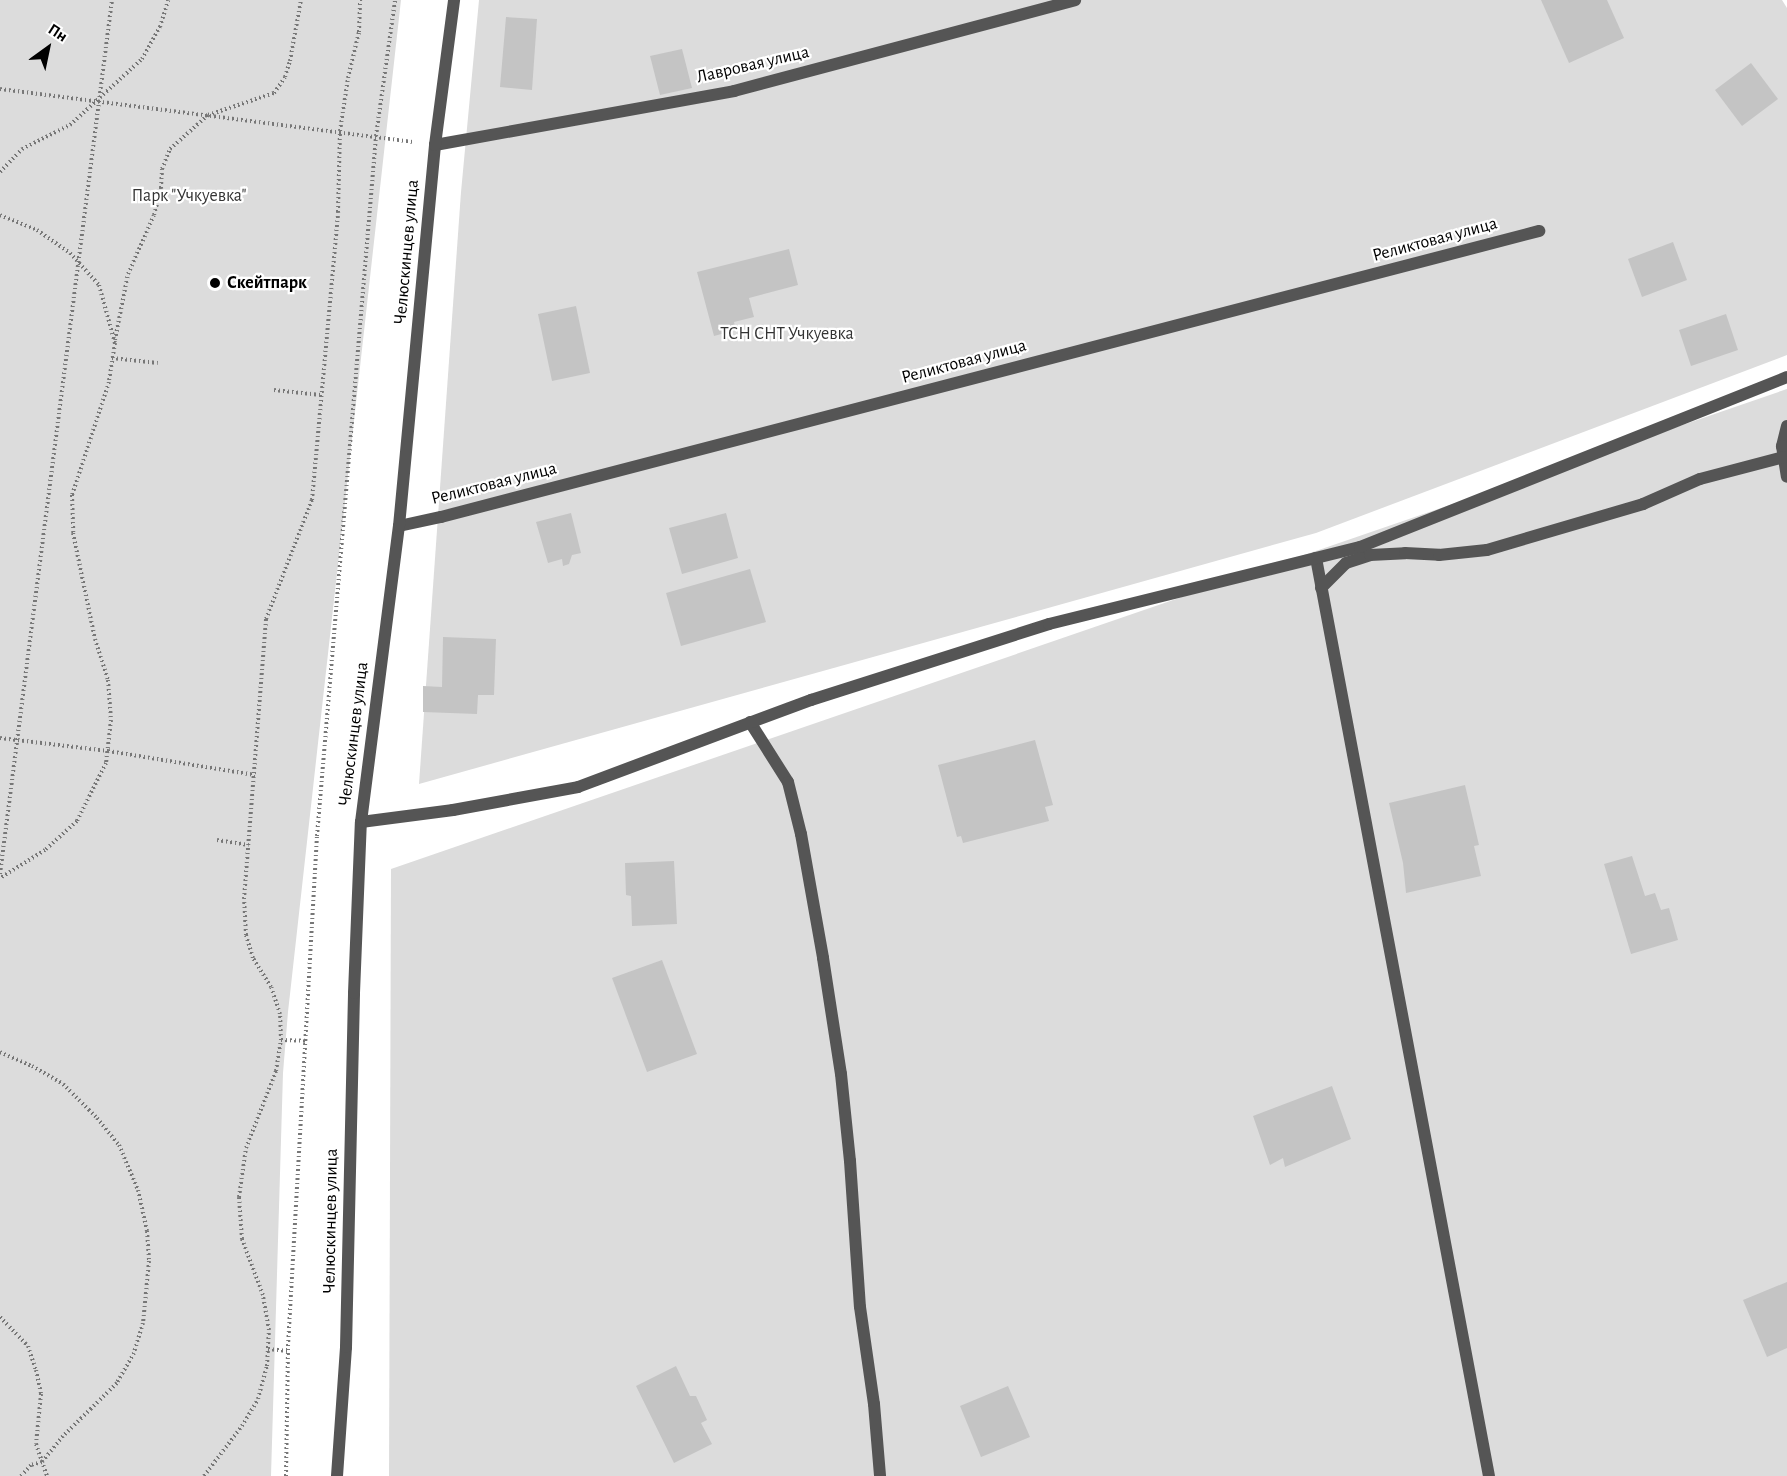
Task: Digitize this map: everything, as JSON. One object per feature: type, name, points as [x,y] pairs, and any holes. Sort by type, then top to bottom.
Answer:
[{"type":"street","name":"Челюскинцев улица","points":[[337,1476],[346,1347],[354,993],[361,822],[399,526],[435,145],[454,0]]},
{"type":"street","name":"Лавровая улица","points":[[435,145],[734,90],[1075,0]]},
{"type":"street","name":"Реликтовая улица","points":[[399,526],[441,517],[1539,231]]},
{"type":"street","points":[[361,822],[453,810],[578,787],[811,700],[1049,624],[1360,547],[1787,377]]},
{"type":"street","points":[[1787,426],[1782,446],[1787,477]]},
{"type":"street","points":[[1321,588],[1346,562],[1370,555],[1405,553],[1439,555],[1486,550],[1643,504],[1701,479],[1784,457]]},
{"type":"street","points":[[1316,558],[1489,1476]]},
{"type":"street","points":[[750,723],[788,782],[801,834],[824,958],[843,1096],[860,1307],[874,1404],[880,1476]]},
{"type":"path","points":[[0,876],[112,0]]},
{"type":"path","points":[[0,172],[22,149],[70,125],[99,101],[142,59],[160,27],[168,0]]},
{"type":"path","points":[[0,876],[45,850],[77,821],[106,763],[111,720],[108,680],[95,639],[73,533],[72,495],[109,382],[128,274],[154,215],[161,188],[162,169],[170,149],[208,115],[274,93],[285,77],[290,61],[301,0]]},
{"type":"path","points":[[204,1476],[242,1426],[258,1399],[267,1366],[269,1330],[263,1295],[242,1239],[239,1197],[246,1148],[276,1071],[281,1040],[277,1005],[271,987],[253,958],[246,935],[244,899],[266,619],[312,500],[338,212],[340,132],[348,78],[359,32],[360,0]]},
{"type":"path","points":[[286,1476],[288,1351],[317,836],[376,136],[395,0]]},
{"type":"path","points":[[0,89],[435,145]]},
{"type":"path","points":[[0,214],[37,230],[70,253],[99,285],[115,343]]},
{"type":"path","points":[[112,358],[158,363]]},
{"type":"path","points":[[274,390],[321,395]]},
{"type":"path","points":[[0,738],[108,751],[255,775]]},
{"type":"path","points":[[217,840],[249,844]]},
{"type":"path","points":[[281,1040],[306,1041]]},
{"type":"path","points":[[0,1052],[32,1066],[63,1084],[97,1118],[119,1145],[138,1190],[147,1231],[149,1261],[143,1323],[134,1353],[117,1383],[63,1436],[42,1462],[31,1466],[21,1476]]},
{"type":"path","points":[[0,1317],[28,1346],[36,1370],[41,1394],[36,1444],[47,1476]]},
{"type":"path","points":[[268,1349],[288,1351]]},
{"type":"green space","name":"Парк \"Учкуевка\"","points":[[0,0],[401,0],[288,1012],[283,1073],[271,1476],[0,1476]]},
{"type":"green space","name":"ТСН СНТ Учкуевка","points":[[479,0],[1782,0],[1787,8],[1787,355],[1316,533],[419,784],[461,192]]},
{"type":"green space","points":[[1787,389],[1787,1476],[389,1476],[391,869]]},
{"type":"building","points":[[1541,0],[1607,0],[1624,38],[1569,63]]},
{"type":"building","points":[[506,17],[537,19],[532,90],[500,87]]},
{"type":"building","points":[[682,49],[692,88],[660,95],[650,56]]},
{"type":"building","points":[[1751,63],[1778,99],[1742,126],[1715,90]]},
{"type":"building","points":[[1673,242],[1687,280],[1642,297],[1628,259]]},
{"type":"building","points":[[789,249],[798,285],[749,298],[754,317],[734,322],[736,330],[714,336],[697,272]]},
{"type":"building","points":[[576,306],[590,373],[552,381],[538,314]]},
{"type":"building","points":[[1726,314],[1738,350],[1691,366],[1679,330]]},
{"type":"building","points":[[571,513],[581,553],[572,555],[569,564],[563,566],[562,559],[548,563],[536,522]]},
{"type":"building","points":[[726,513],[738,558],[682,574],[669,528]]},
{"type":"building","points":[[750,569],[766,622],[681,646],[666,593]]},
{"type":"building","points":[[443,637],[496,639],[494,695],[478,695],[477,714],[423,712],[423,686],[442,687]]},
{"type":"building","points":[[1035,740],[1053,805],[1045,807],[1049,821],[963,843],[961,836],[957,837],[938,765]]},
{"type":"building","points":[[1465,785],[1479,845],[1474,846],[1481,876],[1406,893],[1403,863],[1389,803]]},
{"type":"building","points":[[1632,856],[1645,896],[1655,893],[1661,910],[1669,908],[1678,940],[1631,954],[1604,864]]},
{"type":"building","points":[[674,861],[677,924],[632,926],[631,896],[626,895],[625,863]]},
{"type":"building","points":[[662,960],[697,1054],[647,1072],[612,978]]},
{"type":"building","points":[[1332,1086],[1351,1139],[1285,1167],[1283,1158],[1270,1165],[1253,1116]]},
{"type":"building","points":[[1787,1282],[1787,1348],[1767,1357],[1743,1300]]},
{"type":"building","points":[[676,1366],[690,1396],[696,1396],[707,1420],[701,1423],[712,1444],[674,1463],[636,1386]]},
{"type":"building","points":[[1008,1386],[1030,1437],[981,1457],[960,1406]]},
{"type":"place","name":"Скейтпарк","points":[[215,283]]}]
